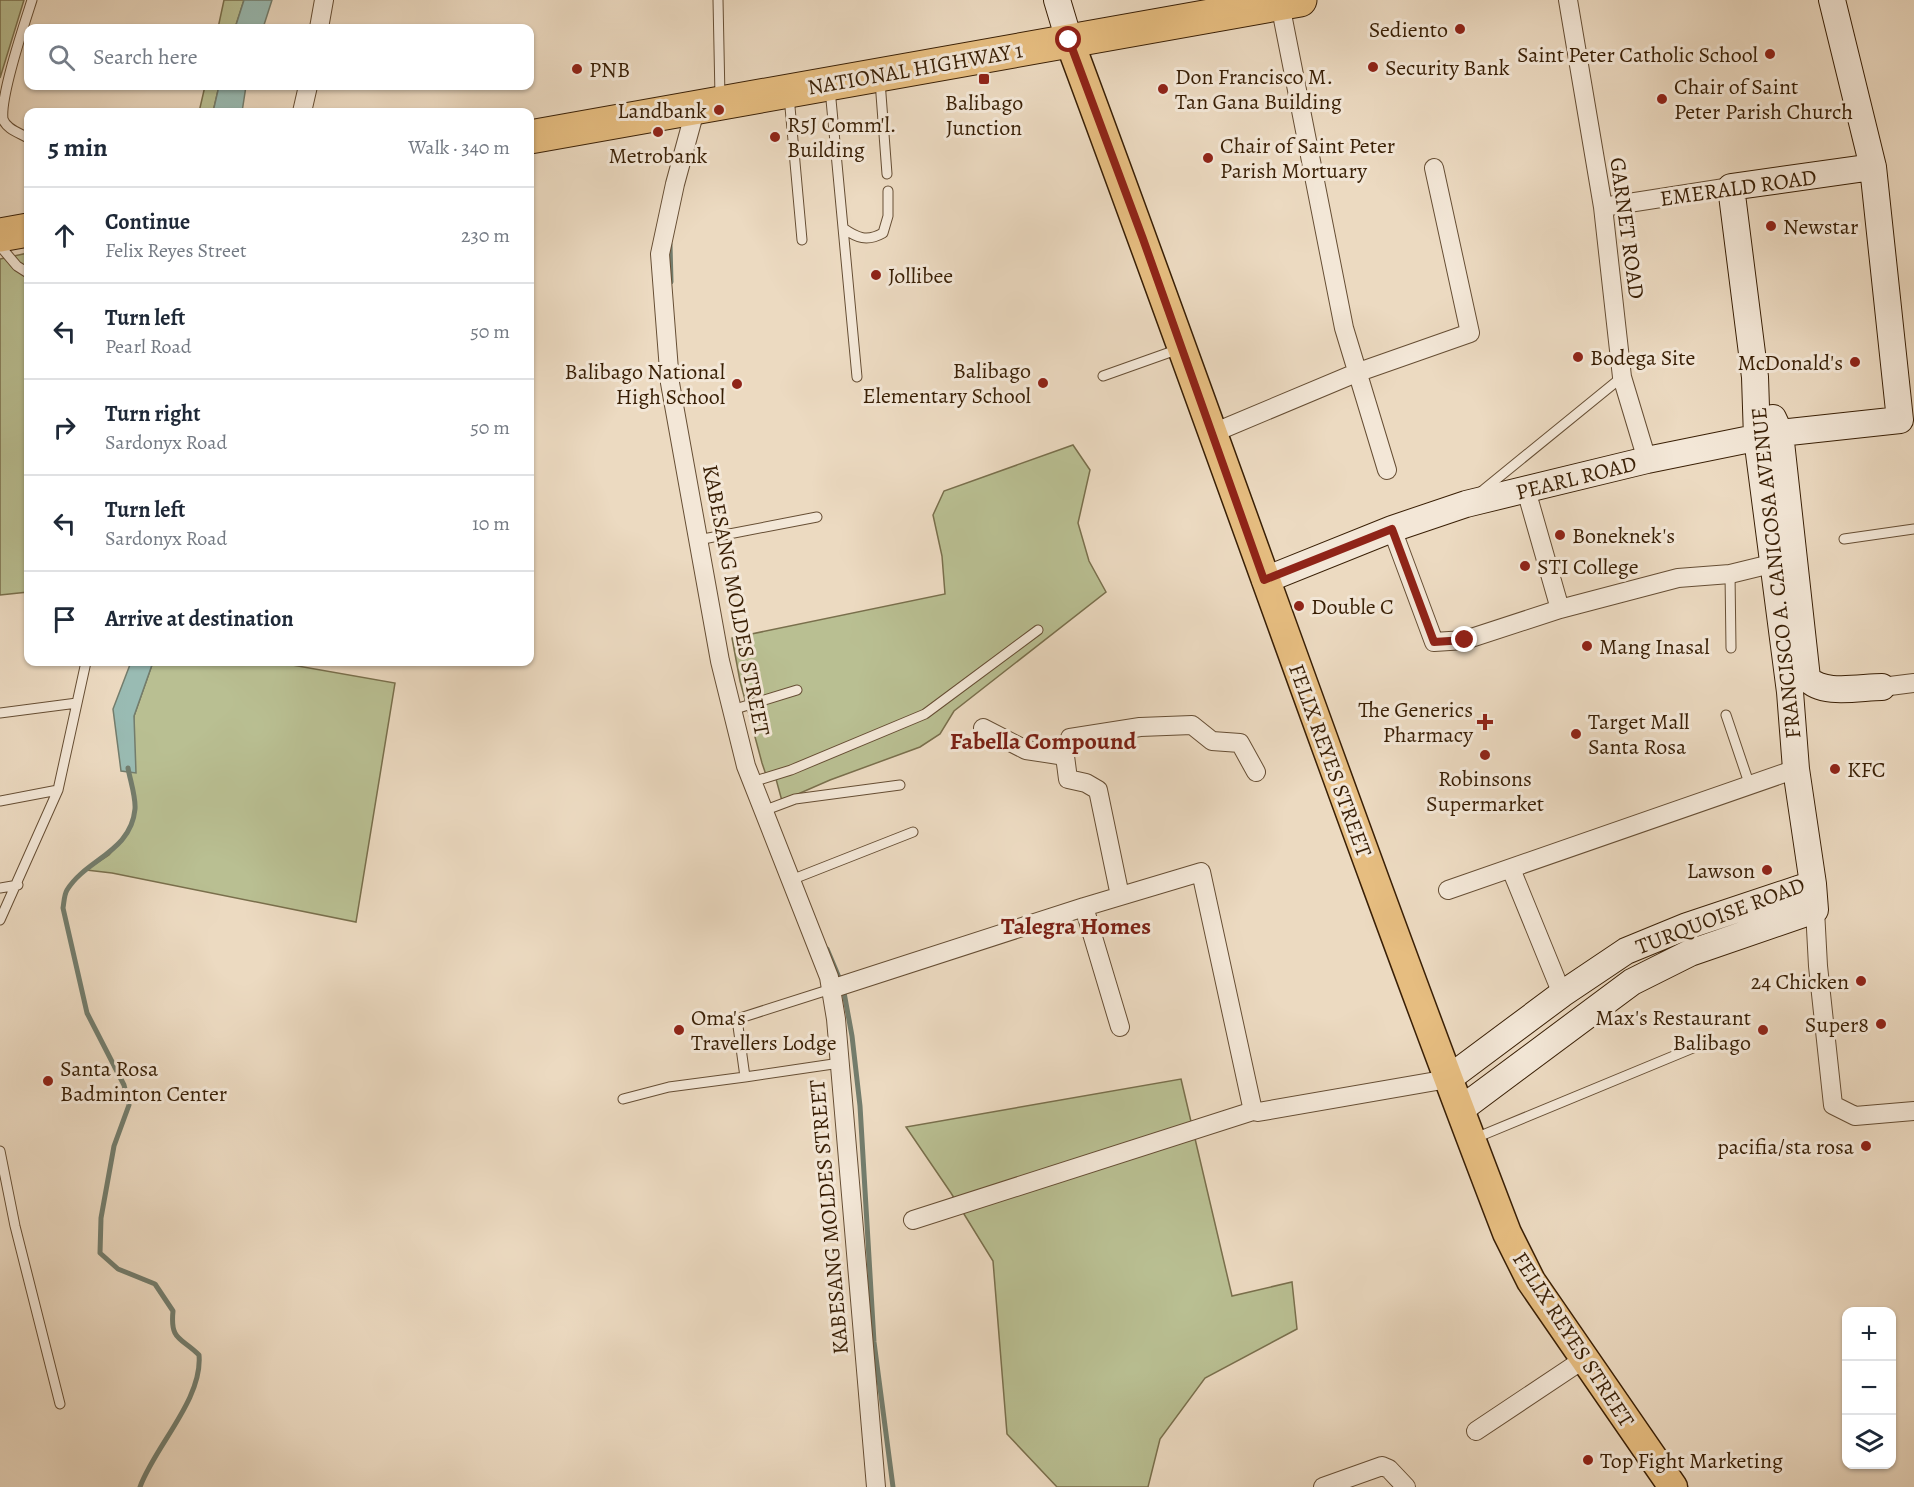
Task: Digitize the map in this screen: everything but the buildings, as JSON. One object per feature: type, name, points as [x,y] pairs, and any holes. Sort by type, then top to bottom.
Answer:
[{"type":"highway","name":"NATIONAL HIGHWAY 1","points":[[534,136],[1290,2]]},
{"type":"highway","points":[[0,235],[24,231]]},
{"type":"main road","name":"FELIX REYES STREET","points":[[1069,40],[1213,433],[1264,580],[1507,1233],[1531,1281],[1673,1487]]},
{"type":"street","points":[[320,24],[324,0]]},
{"type":"street","name":"FELIX REYES STREET","points":[[1057,0],[1069,40]]},
{"type":"street","name":"GARNET ROAD","points":[[1568,0],[1603,207],[1622,376],[1647,460]]},
{"type":"street","points":[[1832,0],[1873,167],[1907,420]]},
{"type":"street","points":[[1290,2],[1344,328],[1387,470]]},
{"type":"street","points":[[303,108],[307,90]]},
{"type":"street","name":"KABESANG MOLDES STREET","points":[[708,105],[675,184],[660,254],[670,383],[720,662],[752,782],[829,977],[838,987],[840,1063],[876,1487]]},
{"type":"street","name":"EMERALD ROAD","points":[[1603,207],[1873,167]]},
{"type":"street","points":[[1213,433],[1356,373],[1470,333],[1434,168]]},
{"type":"street","name":"FRANCISCO A. CANICOSA AVENUE","points":[[1731,187],[1755,376],[1798,545],[1807,678],[1813,685],[1823,688],[1882,687]]},
{"type":"street","name":"PEARL ROAD","points":[[1264,580],[1392,529],[1466,504],[1647,460],[1769,435],[1907,420]]},
{"type":"street","name":"FRANCISCO A. CANICOSA AVENUE","points":[[1769,435],[1774,564],[1796,770]]},
{"type":"street","points":[[1526,490],[1560,609]]},
{"type":"street","points":[[1392,529],[1434,642],[1465,640],[1560,609],[1678,578],[1730,574],[1774,564]]},
{"type":"street","points":[[1793,735],[1804,705],[1817,698],[1914,683]]},
{"type":"street","points":[[1120,896],[1098,790],[1086,783],[1068,779],[1065,756],[1070,738],[1140,727],[1192,725],[1212,741],[1240,743],[1256,772]]},
{"type":"street","points":[[983,728],[1026,750],[1065,756]]},
{"type":"street","points":[[1448,890],[1796,770]]},
{"type":"street","name":"TURQUOISE ROAD","points":[[1448,1079],[1558,985],[1626,951],[1687,926],[1813,884],[1796,770]]},
{"type":"street","points":[[1511,869],[1558,985]]},
{"type":"street","points":[[838,987],[1084,906],[1203,874],[1253,1111]]},
{"type":"street","points":[[1813,884],[1818,966],[1833,1105],[1855,1116],[1914,1111]]},
{"type":"street","points":[[1084,906],[1119,1027]]},
{"type":"street","name":"TURQUOISE ROAD","points":[[1460,1110],[1632,982],[1690,952],[1815,910]]},
{"type":"street","points":[[913,1221],[1253,1111],[1448,1079]]},
{"type":"street","points":[[1476,1431],[1584,1359]]},
{"type":"street","points":[[1323,1487],[1382,1466],[1389,1469],[1406,1487]]},
{"type":"lane","points":[[24,24],[32,0]]},
{"type":"lane","points":[[708,105],[718,0]]},
{"type":"lane","points":[[24,25],[1,107],[3,121],[24,136]]},
{"type":"lane","points":[[880,75],[887,174]]},
{"type":"lane","points":[[830,83],[857,377]]},
{"type":"lane","points":[[789,91],[802,240]]},
{"type":"lane","points":[[843,228],[863,239],[873,239],[883,233],[888,216],[888,191]]},
{"type":"lane","points":[[0,246],[17,266],[24,270]]},
{"type":"lane","points":[[1103,376],[1182,349]]},
{"type":"lane","points":[[1466,504],[1622,376]]},
{"type":"lane","points":[[698,540],[818,517]]},
{"type":"lane","points":[[1844,539],[1914,529]]},
{"type":"lane","points":[[1730,574],[1731,648]]},
{"type":"lane","points":[[752,782],[791,770],[926,714],[1038,630]]},
{"type":"lane","points":[[0,920],[18,885],[58,790],[85,666]]},
{"type":"lane","points":[[732,710],[797,690]]},
{"type":"lane","points":[[0,713],[77,702]]},
{"type":"lane","points":[[1726,715],[1750,787]]},
{"type":"lane","points":[[763,811],[795,800],[900,784]]},
{"type":"lane","points":[[0,801],[58,790]]},
{"type":"lane","points":[[791,880],[913,832]]},
{"type":"lane","points":[[0,888],[18,885]]},
{"type":"lane","points":[[745,1077],[737,1019],[838,987]]},
{"type":"lane","points":[[1471,1140],[1705,1043]]},
{"type":"lane","points":[[623,1099],[669,1087],[840,1063]]},
{"type":"lane","points":[[0,1151],[15,1226],[60,1404]]},
{"type":"green space","points":[[0,0],[24,0],[0,78]]},
{"type":"green space","points":[[224,0],[244,0],[236,24],[219,24]]},
{"type":"green space","points":[[204,90],[218,90],[214,108],[200,108]]},
{"type":"green space","points":[[24,254],[24,592],[0,595],[0,259]]},
{"type":"green space","points":[[1073,445],[1090,470],[1078,523],[1089,561],[1106,592],[954,711],[940,734],[920,747],[830,780],[782,801],[776,779],[766,775],[762,763],[740,681],[732,638],[945,594],[942,556],[933,515],[944,491]]},
{"type":"green space","points":[[152,666],[298,666],[395,683],[356,922],[112,873],[86,870],[109,855],[128,833],[135,809],[129,773],[134,716]]},
{"type":"green space","points":[[1181,1079],[1232,1296],[1292,1282],[1297,1329],[1205,1378],[1160,1439],[1148,1487],[1057,1487],[1007,1434],[993,1261],[951,1193],[906,1127]]},
{"type":"water","points":[[244,0],[272,0],[264,24],[236,24]]},
{"type":"water","points":[[218,90],[245,90],[243,108],[214,108]]},
{"type":"water","points":[[129,666],[152,666],[134,716],[136,773],[121,771],[113,709]]},
{"type":"waterway","points":[[670,244],[671,282]]},
{"type":"waterway","points":[[128,768],[135,804],[132,824],[117,845],[75,879],[66,892],[63,908],[87,1013],[124,1085],[129,1105],[114,1146],[101,1218],[100,1253],[118,1269],[155,1284],[173,1311],[173,1328],[178,1338],[199,1355],[194,1388],[140,1487]]},
{"type":"waterway","points":[[827,949],[843,987],[852,1036],[860,1106],[874,1342],[893,1487]]},
{"type":"place","name":"Sediento","points":[[1460,29]]},
{"type":"place","name":"Saint Peter Catholic School","points":[[1770,54]]},
{"type":"place","name":"Security Bank","points":[[1373,67]]},
{"type":"place","name":"PNB","points":[[577,69]]},
{"type":"place","name":"Balibago Junction","points":[[984,79]]},
{"type":"place","name":"Don Francisco M. Tan Gana Building","points":[[1163,89]]},
{"type":"place","name":"Chair of Saint Peter Parish Church","points":[[1662,99]]},
{"type":"place","name":"Landbank","points":[[719,110]]},
{"type":"place","name":"Metrobank","points":[[658,132]]},
{"type":"place","name":"R5J Comm'l. Building","points":[[775,137]]},
{"type":"place","name":"Chair of Saint Peter Parish Mortuary","points":[[1208,158]]},
{"type":"place","name":"Newstar","points":[[1771,226]]},
{"type":"place","name":"Jollibee","points":[[876,275]]},
{"type":"place","name":"Bodega Site","points":[[1578,357]]},
{"type":"place","name":"McDonald's","points":[[1855,362]]},
{"type":"place","name":"Balibago Elementary School","points":[[1043,383]]},
{"type":"place","name":"Balibago National High School","points":[[737,384]]},
{"type":"place","name":"Boneknek's","points":[[1560,535]]},
{"type":"place","name":"STI College","points":[[1525,566]]},
{"type":"place","name":"Double C","points":[[1299,606]]},
{"type":"place","name":"Mang Inasal","points":[[1587,646]]},
{"type":"place","name":"The Generics Pharmacy","points":[[1485,722]]},
{"type":"place","name":"Target Mall Santa Rosa","points":[[1576,734]]},
{"type":"place","name":"Robinsons Supermarket","points":[[1485,755]]},
{"type":"place","name":"KFC","points":[[1835,769]]},
{"type":"place","name":"Lawson","points":[[1767,870]]},
{"type":"place","name":"24 Chicken","points":[[1861,981]]},
{"type":"place","name":"Super8","points":[[1881,1024]]},
{"type":"place","name":"Oma's Travellers Lodge","points":[[679,1030]]},
{"type":"place","name":"Max's Restaurant Balibago","points":[[1763,1030]]},
{"type":"place","name":"Santa Rosa Badminton Center","points":[[48,1081]]},
{"type":"place","name":"pacifia/sta rosa","points":[[1866,1146]]},
{"type":"place","name":"Top Fight Marketing","points":[[1588,1460]]},
{"type":"district","name":"Fabella Compound","points":[[1043,741]]},
{"type":"district","name":"Talegra Homes","points":[[1076,926]]},
{"type":"route","points":[[1069,40],[1192,373],[1264,580],[1392,529],[1434,642],[1465,640]]}]
